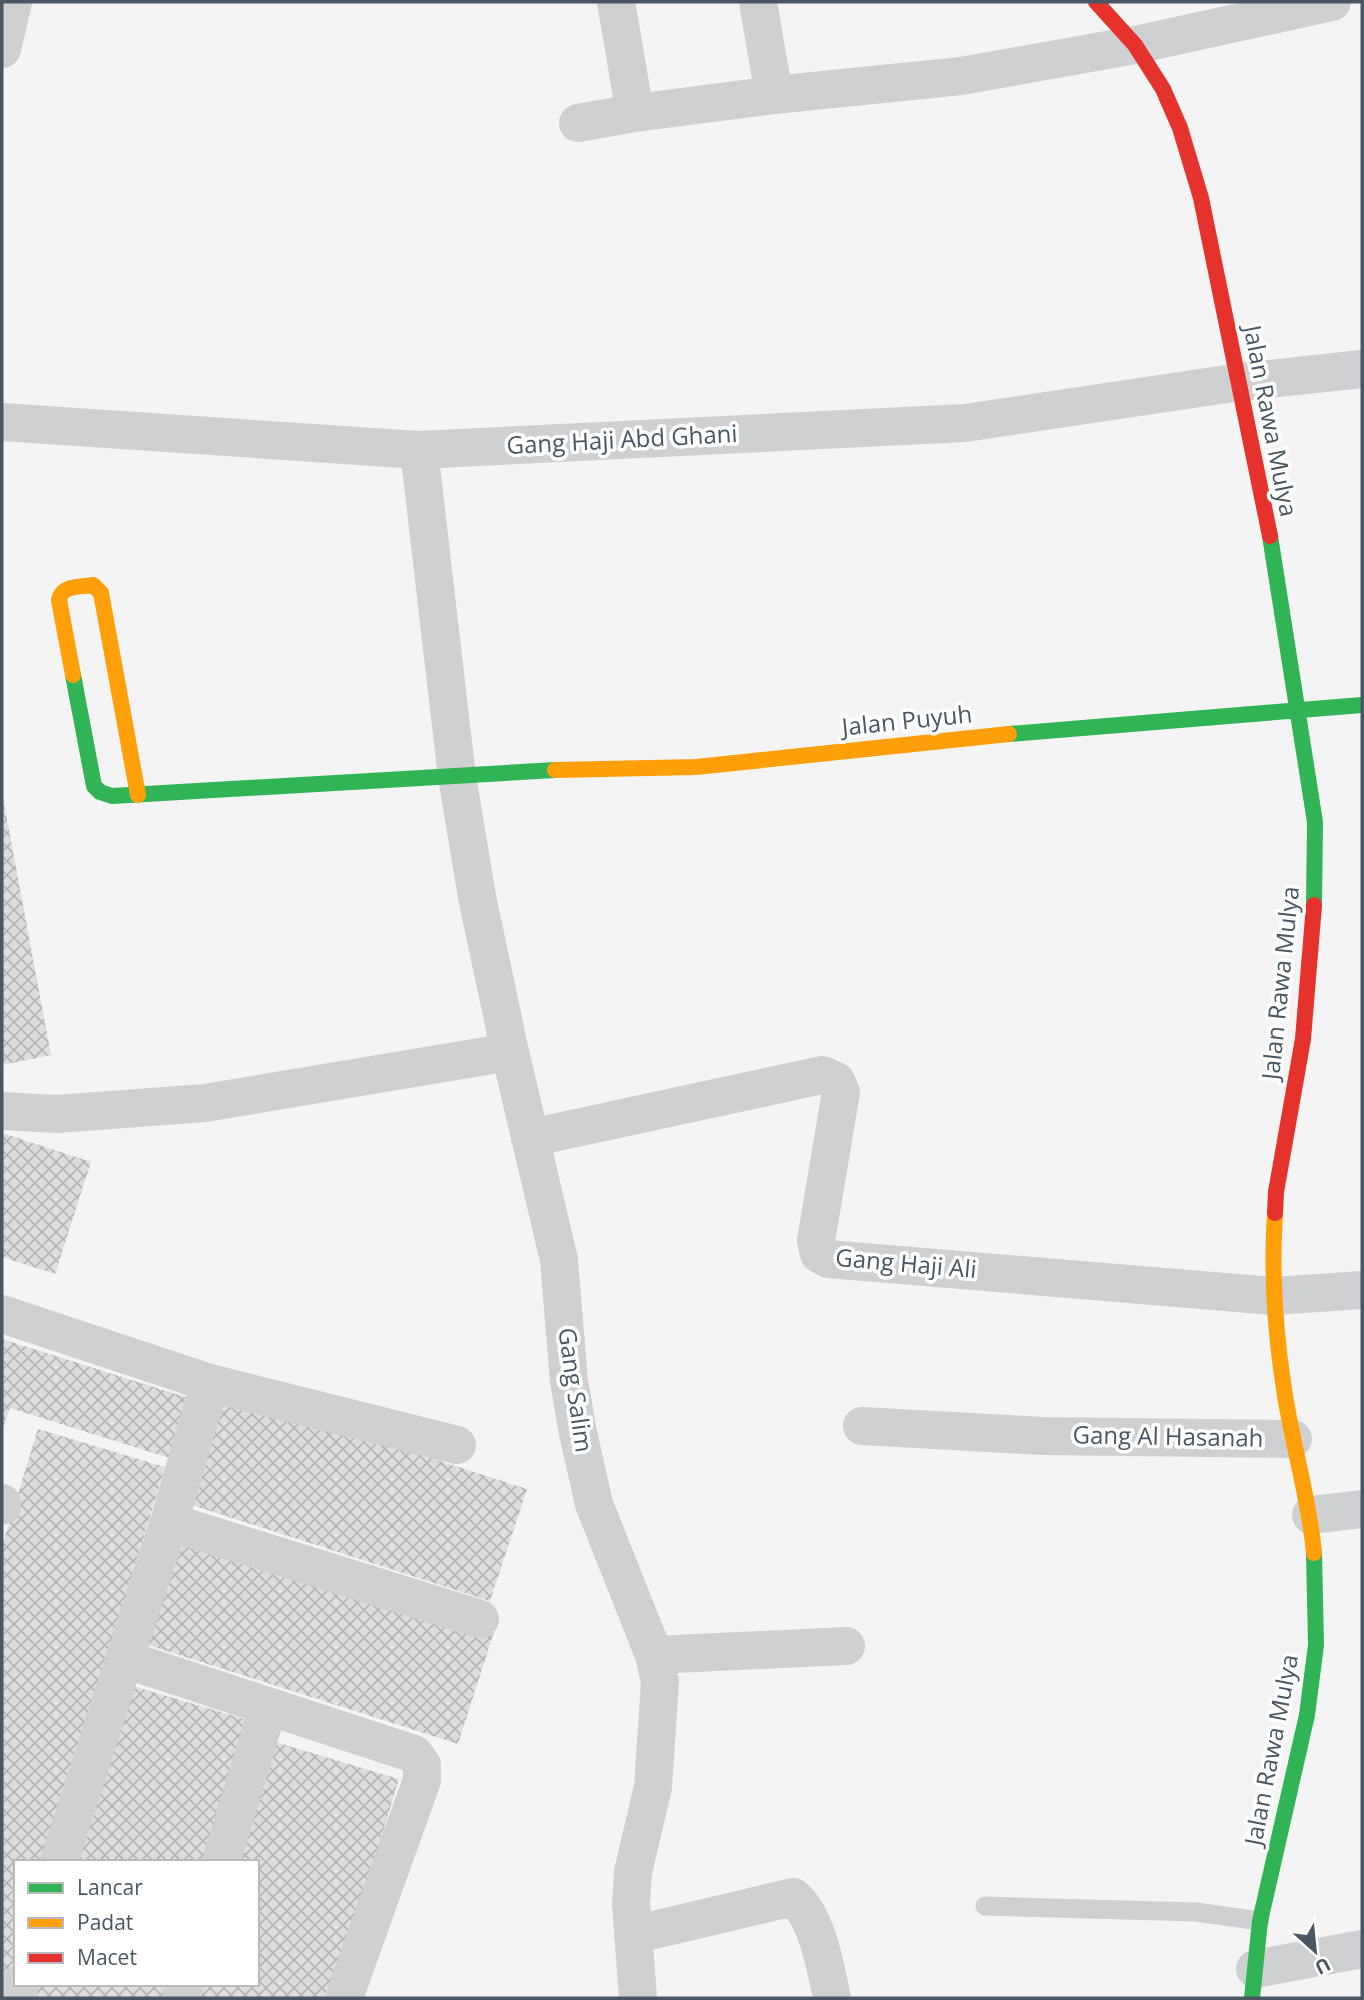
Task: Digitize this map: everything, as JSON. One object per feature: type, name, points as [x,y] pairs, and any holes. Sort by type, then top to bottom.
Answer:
[{"type":"main road","name":"Jalan Rawa Mulya","points":[[1096,2],[1135,45],[1163,89],[1180,128],[1201,198],[1276,563],[1315,821],[1314,922],[1303,1039],[1276,1192],[1273,1241],[1274,1296],[1284,1390],[1311,1515],[1315,1563],[1316,1645],[1307,1715],[1260,1921],[1254,1984]]},
{"type":"main road","name":"Jalan Puyuh","points":[[138,794],[101,593],[93,584],[64,590],[60,594],[60,600],[93,786],[112,796],[573,769],[696,767],[1051,729],[1362,705]]},
{"type":"street","points":[[2,49],[13,2]]},
{"type":"street","points":[[616,2],[635,113]]},
{"type":"street","points":[[758,2],[774,95]]},
{"type":"street","points":[[578,123],[774,95],[961,76],[1135,45],[1332,2]]},
{"type":"street","name":"Gang Haji Abd Ghani","points":[[2,422],[419,450],[965,423],[1240,382],[1362,369]]},
{"type":"street","name":"Gang Salim","points":[[419,450],[457,777],[477,897],[559,1260],[569,1381],[594,1504],[654,1655],[660,1682],[653,1787],[633,1872],[631,1903],[638,1998]]},
{"type":"street","points":[[2,1111],[57,1114],[205,1103],[510,1052]]},
{"type":"street","name":"Gang Haji Ali","points":[[530,1138],[822,1075],[836,1081],[841,1092],[816,1241],[819,1254],[828,1259],[1274,1296]]},
{"type":"street","points":[[1274,1296],[1362,1290]]},
{"type":"street","points":[[2,1314],[210,1382],[457,1445]]},
{"type":"street","points":[[60,1860],[169,1522],[210,1382]]},
{"type":"street","name":"Gang Al Hasanah","points":[[862,1426],[1043,1436],[1293,1439]]},
{"type":"street","points":[[1311,1515],[1362,1509]]},
{"type":"street","points":[[169,1522],[480,1619]]},
{"type":"street","points":[[654,1655],[846,1646]]},
{"type":"street","points":[[124,1659],[414,1754],[422,1765],[422,1780],[344,1998]]},
{"type":"street","points":[[222,1860],[268,1707]]},
{"type":"street","points":[[633,1935],[793,1897],[802,1904],[823,1956],[832,1998]]},
{"type":"street","points":[[1254,1984],[1362,1949]]},
{"type":"lane","points":[[985,1906],[1196,1912],[1260,1921]]},
{"type":"building","points":[[2,793],[51,1055],[2,1065]]},
{"type":"building","points":[[2,1133],[91,1162],[55,1274],[2,1257]]},
{"type":"building","points":[[2,1339],[198,1401],[179,1461],[10,1408],[2,1430]]},
{"type":"building","points":[[215,1389],[527,1489],[490,1601],[179,1501]]},
{"type":"building","points":[[38,1429],[165,1467],[46,1860],[14,1860],[14,1961],[6,1986],[2,1984],[2,1546]]},
{"type":"building","points":[[182,1532],[494,1632],[458,1744],[145,1644]]},
{"type":"building","points":[[123,1683],[251,1721],[208,1860],[69,1860]]},
{"type":"building","points":[[272,1741],[399,1779],[332,1998],[193,1998],[197,1986],[259,1986],[259,1860],[236,1860]]},
{"type":"building","points":[[30,1986],[169,1986],[166,1998],[27,1998]]},
{"type":"traffic: fast","points":[[1270,536],[1315,822],[1314,905]]},
{"type":"traffic: fast","points":[[73,675],[94,786],[100,792],[112,796],[555,770]]},
{"type":"traffic: fast","points":[[1009,734],[1362,705]]},
{"type":"traffic: fast","points":[[1252,1998],[1260,1921],[1307,1715],[1316,1645],[1314,1553]]},
{"type":"traffic: slow","points":[[73,675],[59,600],[67,589],[93,585],[101,593],[138,795]]},
{"type":"traffic: slow","points":[[555,770],[696,767],[1009,734]]},
{"type":"traffic: slow","points":[[1275,1213],[1274,1279],[1278,1345],[1287,1410],[1314,1553]]},
{"type":"traffic: jam","points":[[1096,2],[1135,45],[1163,89],[1180,128],[1201,198],[1270,536]]},
{"type":"traffic: jam","points":[[1275,1213],[1276,1192],[1303,1039],[1314,905]]}]
